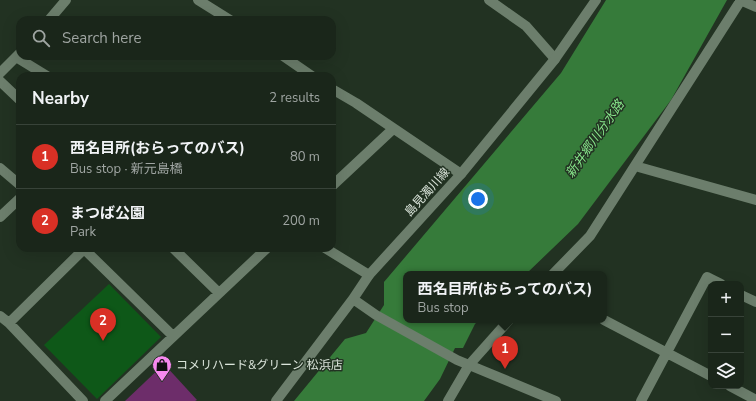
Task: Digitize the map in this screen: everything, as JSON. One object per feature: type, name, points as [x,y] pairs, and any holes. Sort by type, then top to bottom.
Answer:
[{"type":"street","points":[[52,16],[66,0]]},
{"type":"street","points":[[198,0],[224,16]]},
{"type":"street","points":[[489,0],[526,26],[555,59]]},
{"type":"street","name":"島見濁川線","points":[[276,401],[353,299],[369,275],[461,174],[555,59],[596,0]]},
{"type":"street","points":[[556,271],[590,236],[740,0],[756,7]]},
{"type":"street","points":[[0,73],[16,57]]},
{"type":"street","points":[[25,60],[41,72]]},
{"type":"street","points":[[289,60],[306,72]]},
{"type":"street","points":[[0,81],[16,96]]},
{"type":"street","points":[[336,91],[356,103],[461,174]]},
{"type":"street","points":[[336,182],[394,129]]},
{"type":"street","points":[[634,166],[756,200]]},
{"type":"street","points":[[0,168],[16,182]]},
{"type":"street","points":[[0,217],[16,202]]},
{"type":"street","points":[[9,323],[81,252]]},
{"type":"street","points":[[87,252],[173,336]]},
{"type":"street","points":[[180,252],[219,293]]},
{"type":"street","points":[[105,401],[263,252]]},
{"type":"street","points":[[332,252],[369,275]]},
{"type":"street","points":[[641,401],[708,277],[715,281]]},
{"type":"street","points":[[744,296],[756,302]]},
{"type":"street","points":[[353,299],[376,314],[457,360],[556,401]]},
{"type":"street","points":[[0,316],[9,323],[83,401]]},
{"type":"street","points":[[607,322],[708,374]]},
{"type":"street","points":[[448,401],[469,365],[506,323]]},
{"type":"street","points":[[736,389],[756,400]]},
{"type":"shaded area","points":[[109,284],[161,337],[97,399],[44,345]]},
{"type":"water","name":"新井郷川分水路","points":[[606,0],[727,0],[671,100],[578,224],[529,271],[403,271],[403,323],[476,323],[463,348],[455,348],[440,379],[424,401],[294,401],[345,339],[366,333],[384,305],[384,282],[561,73]]},
{"type":"building","name":"コメリハード&グリーン 松浜店","points":[[164,364],[197,400],[125,401]]},
{"type":"place","name":"まつば公園","points":[[103,341]]},
{"type":"place","name":"西名目所(おらってのバス)","points":[[505,369]]},
{"type":"place","name":"コメリハード&グリーン 松浜店","points":[[162,382]]}]
